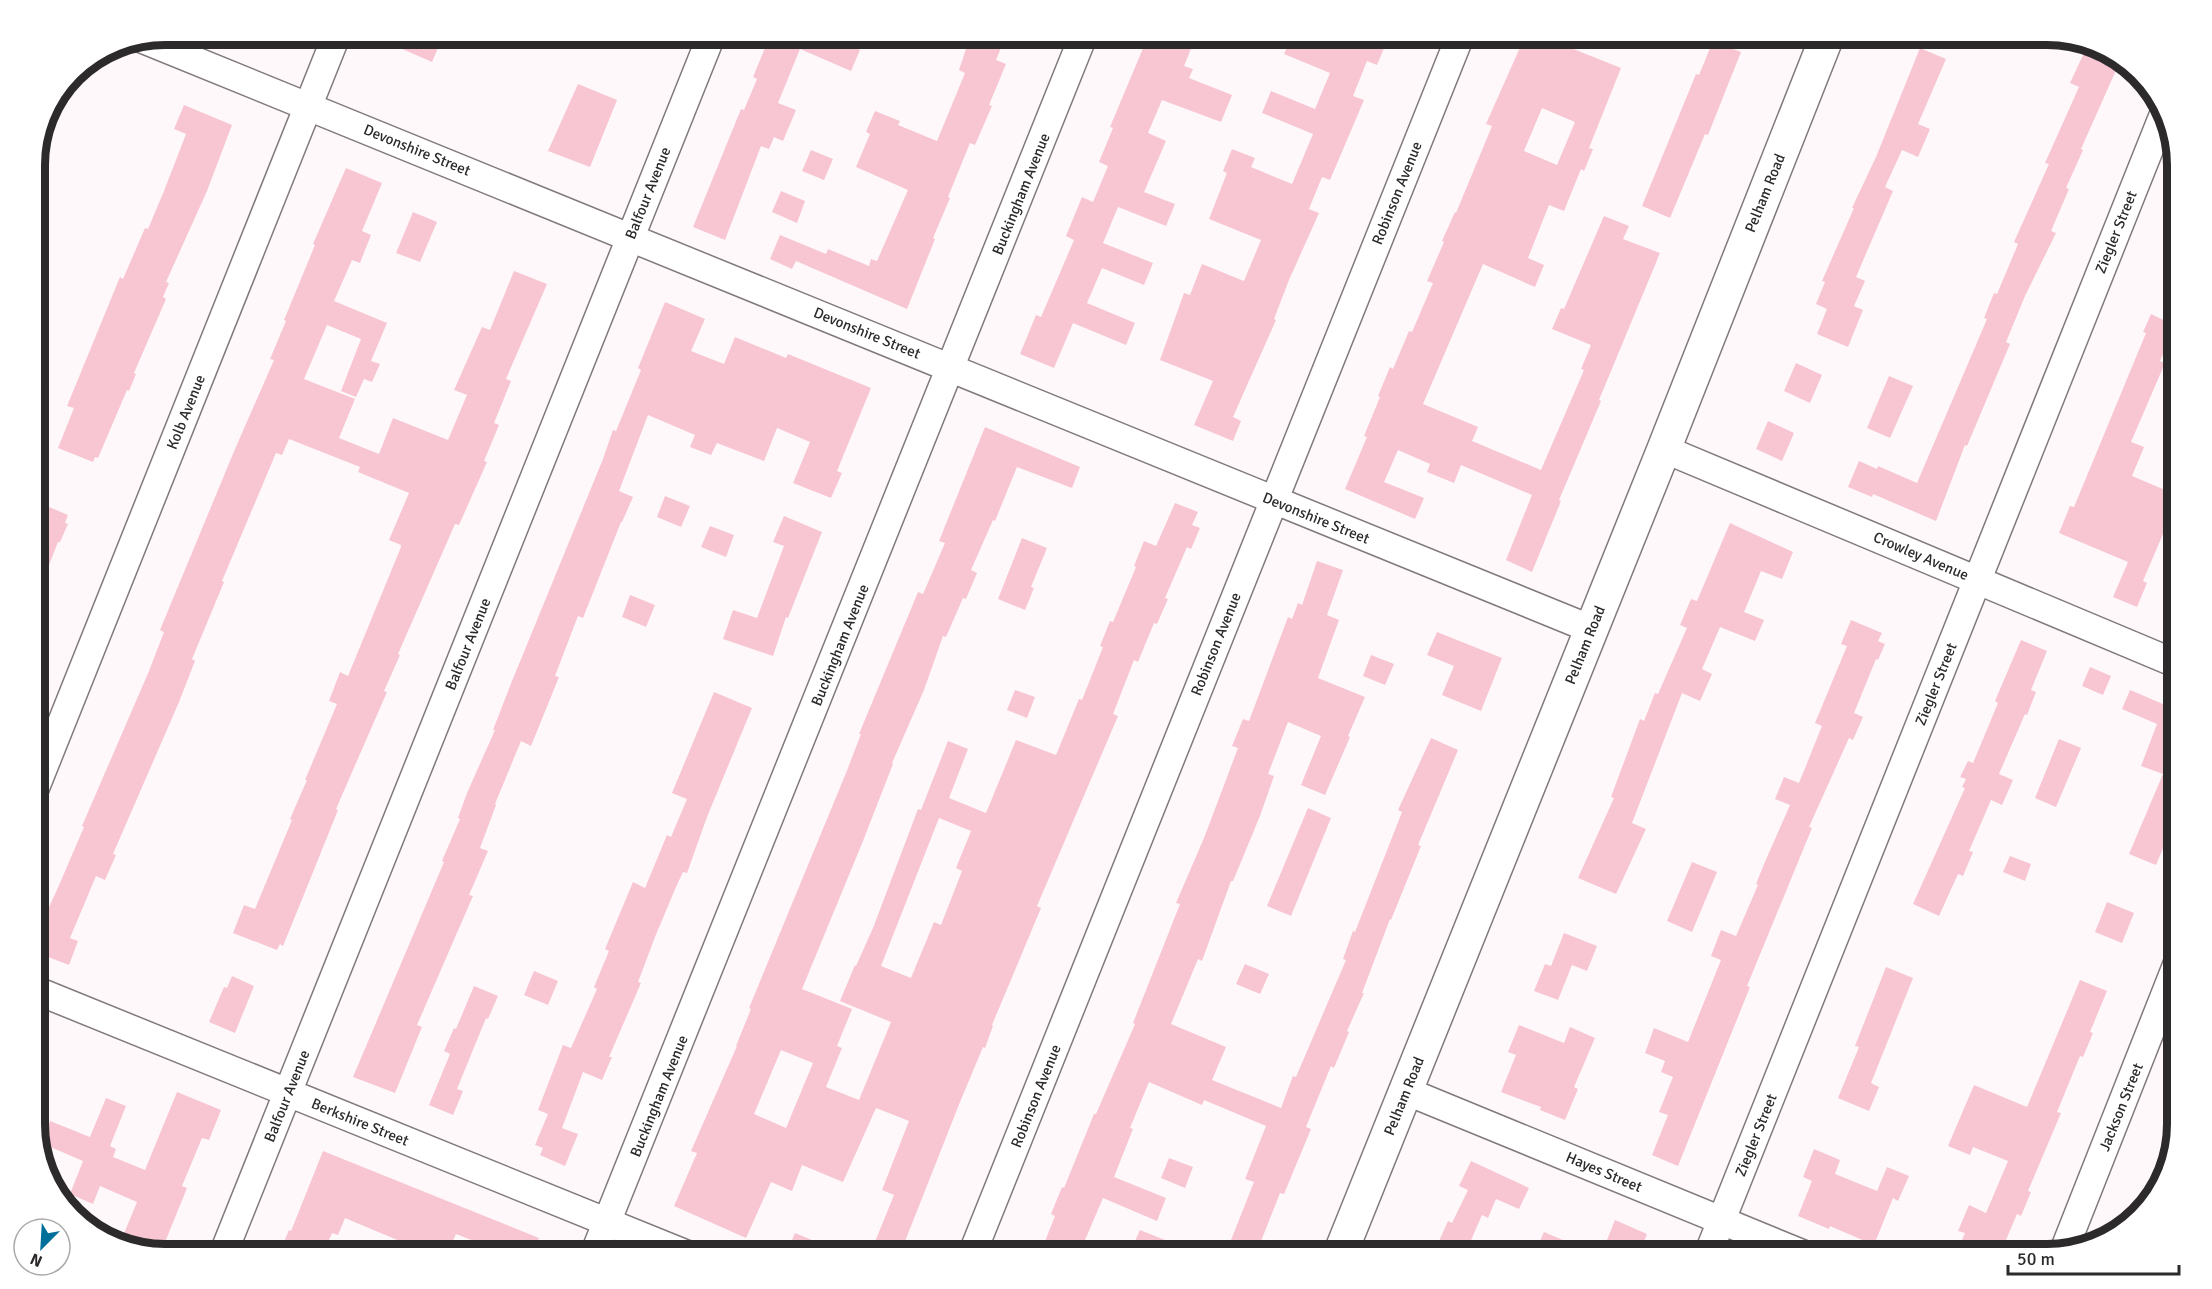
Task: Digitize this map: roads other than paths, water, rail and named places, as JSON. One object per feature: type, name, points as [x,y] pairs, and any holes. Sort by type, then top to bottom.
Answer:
[{"type":"main road","name":"Pelham Road","points":[[1344,1244],[1824,45]]},
{"type":"street","name":"Devonshire Street","points":[[157,45],[1591,629]]},
{"type":"street","name":"Kolb Avenue","points":[[45,764],[333,45]]},
{"type":"street","name":"Balfour Avenue","points":[[227,1244],[708,45]]},
{"type":"street","name":"Buckingham Avenue","points":[[598,1244],[1080,45]]},
{"type":"street","name":"Robinson Avenue","points":[[976,1244],[1457,45]]},
{"type":"street","name":"Ziegler Street","points":[[1712,1244],[2160,123]]},
{"type":"street","name":"Crowley Avenue","points":[[1664,448],[2167,660]]},
{"type":"street","name":"Jackson Street","points":[[2067,1242],[2167,989]]},
{"type":"street","name":"Berkshire Street","points":[[45,994],[661,1244]]},
{"type":"street","name":"Hayes Street","points":[[1406,1090],[1779,1244]]}]
